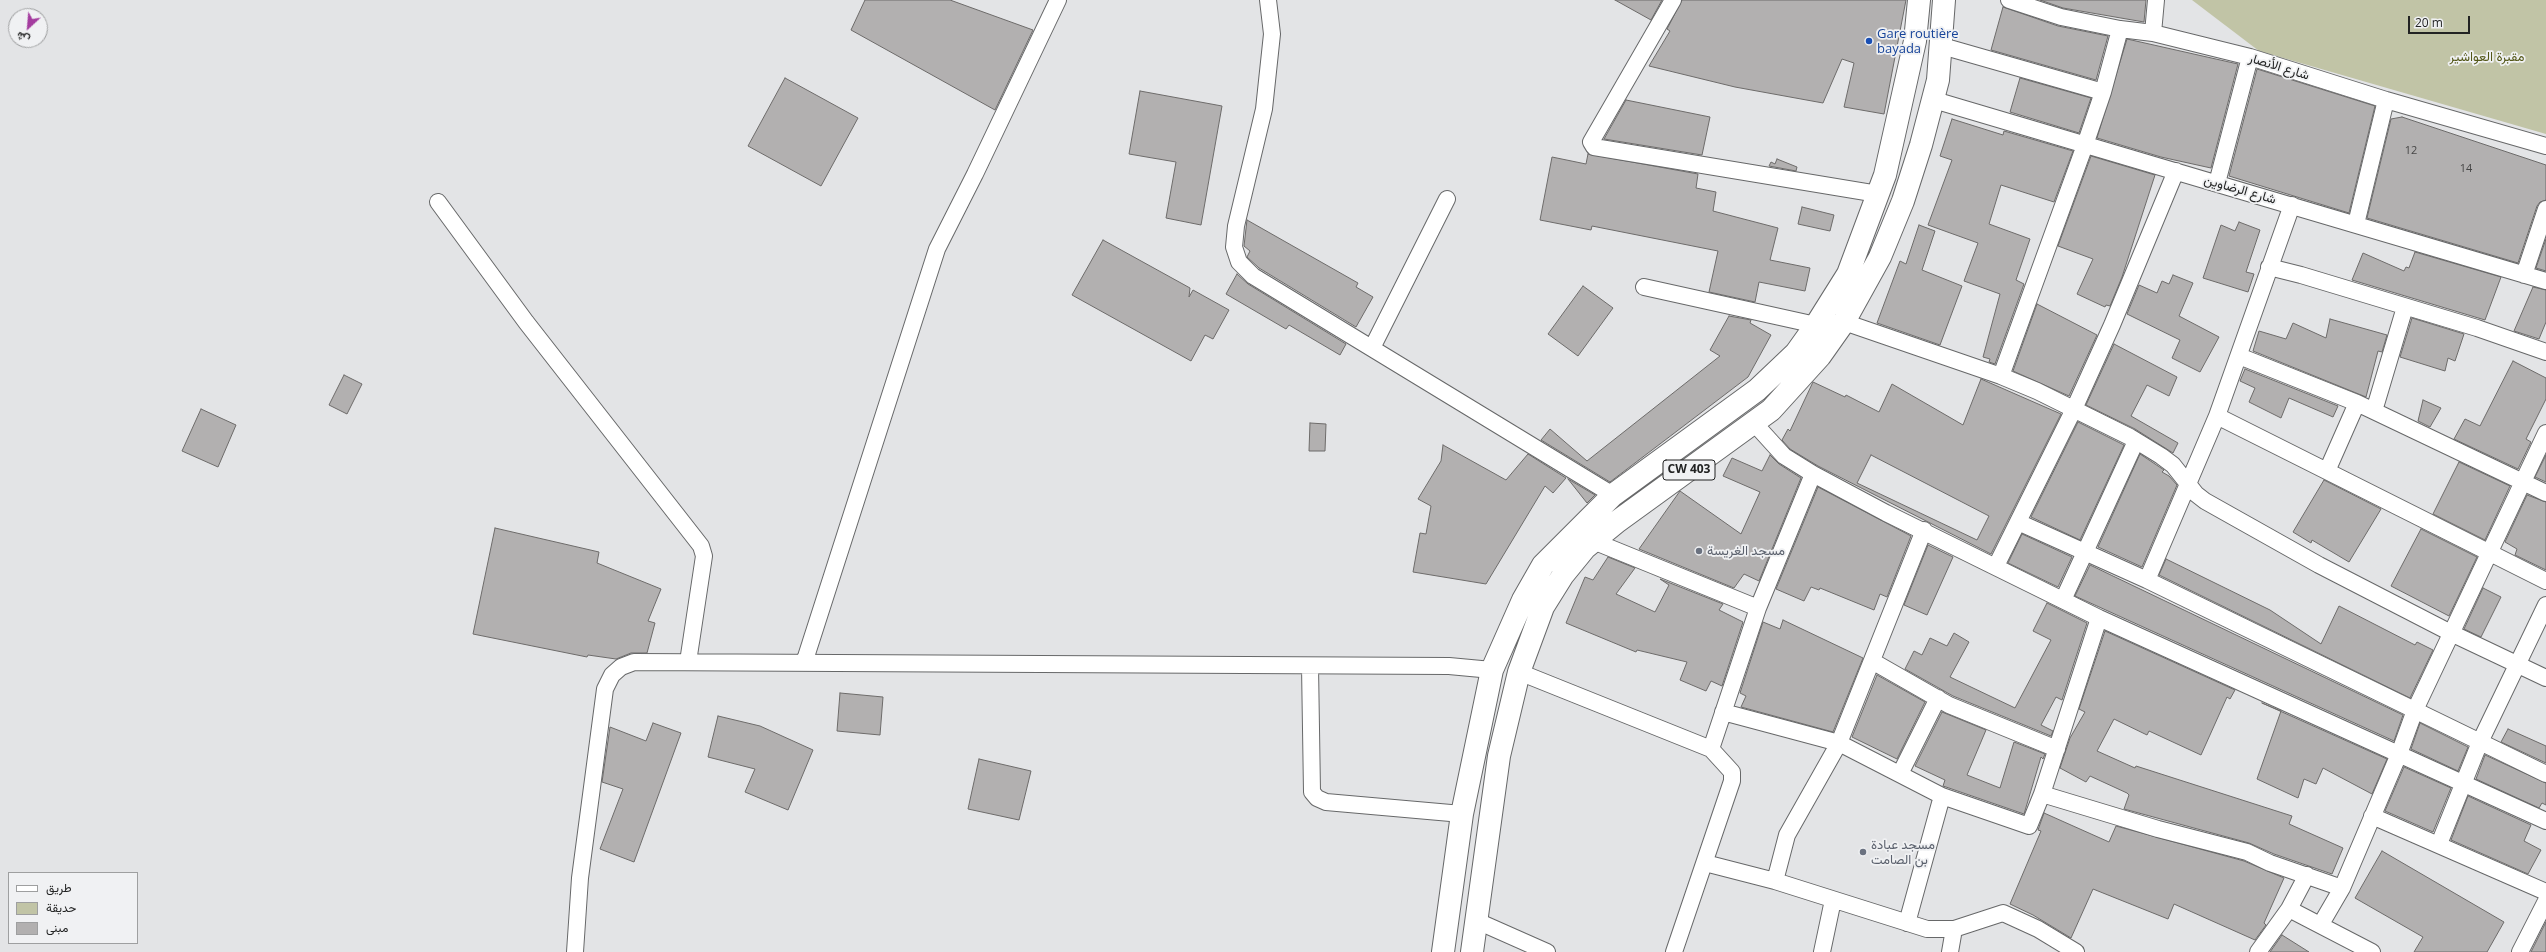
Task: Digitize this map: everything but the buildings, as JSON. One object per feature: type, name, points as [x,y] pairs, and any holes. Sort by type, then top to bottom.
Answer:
[{"type":"main road","name":"CW 403","points":[[1443,952],[1462,814],[1492,670],[1523,600],[1543,565],[1613,495],[1757,390],[1796,353],[1816,325],[1848,274],[1885,175],[1916,41],[1919,0]]},
{"type":"main road","name":"CW 403","points":[[1472,952],[1499,756],[1519,672],[1543,607],[1563,575],[1593,541],[1618,520],[1754,423],[1785,396],[1820,356],[1844,322],[1880,257],[1894,222],[1934,100],[1942,46],[1944,0]]},
{"type":"street","points":[[804,663],[936,249],[975,174],[1058,0]]},
{"type":"street","points":[[1268,0],[1272,34],[1264,109],[1236,226],[1234,246],[1239,262],[1253,276],[1613,495]]},
{"type":"street","points":[[1673,0],[1591,142],[1594,146],[1878,194]]},
{"type":"street","name":"شارع الأنصار","points":[[2009,0],[2061,17],[2120,29],[2153,33],[2250,57],[2386,100],[2546,146]]},
{"type":"street","points":[[2153,33],[2156,0]]},
{"type":"street","points":[[2001,376],[2085,145],[2103,92],[2120,29]]},
{"type":"street","points":[[1942,46],[2103,92]]},
{"type":"street","points":[[2217,183],[2250,57]]},
{"type":"street","name":"شارع الرضاوين","points":[[1934,100],[2546,281]]},
{"type":"street","points":[[2356,224],[2386,100]]},
{"type":"street","points":[[1996,566],[2074,409],[2112,325],[2176,171]]},
{"type":"street","points":[[1372,348],[1448,199]]},
{"type":"street","points":[[438,202],[526,322],[701,546],[704,556],[688,662]]},
{"type":"street","points":[[2146,580],[2217,416],[2292,205]]},
{"type":"street","points":[[2524,275],[2546,209]]},
{"type":"street","points":[[2269,267],[2301,275],[2476,328],[2546,352]]},
{"type":"street","points":[[1644,287],[1816,325],[1844,322],[2001,376],[2074,409],[2136,441],[2173,465],[2188,484],[2205,501],[2319,565],[2451,633],[2546,678]]},
{"type":"street","points":[[2374,411],[2405,307]]},
{"type":"street","points":[[2239,356],[2357,403],[2546,493]]},
{"type":"street","points":[[2327,471],[2357,403]]},
{"type":"street","points":[[2217,416],[2546,581]]},
{"type":"street","points":[[1754,423],[1784,456],[1813,474],[1886,513],[1924,530],[2099,618],[2546,821]]},
{"type":"street","points":[[2321,924],[2342,888],[2399,754],[2414,710],[2546,433]]},
{"type":"street","points":[[2063,600],[2136,441]]},
{"type":"street","points":[[1711,749],[1758,608],[1813,474]]},
{"type":"street","points":[[2018,522],[2146,580],[2546,774]]},
{"type":"street","points":[[1775,881],[1787,835],[1839,743],[1924,530]]},
{"type":"street","points":[[1593,541],[1758,608]]},
{"type":"street","points":[[2439,844],[2480,742],[2546,605]]},
{"type":"street","points":[[1723,712],[1839,743],[1942,796],[2029,826],[2042,794],[2099,618]]},
{"type":"street","points":[[1872,661],[1938,698],[2057,749]]},
{"type":"street","points":[[575,952],[580,878],[605,688],[612,675],[621,667],[634,662],[1449,666],[1492,670]]},
{"type":"street","points":[[1310,666],[1312,792],[1316,798],[1326,802],[1462,814]]},
{"type":"street","points":[[1519,672],[1711,749],[1732,772],[1732,781],[1674,952]]},
{"type":"street","points":[[1900,774],[1938,698]]},
{"type":"street","points":[[2042,794],[2158,830],[2247,852],[2270,863],[2342,888]]},
{"type":"street","points":[[1907,923],[1942,796]]},
{"type":"street","points":[[2372,816],[2546,892]]},
{"type":"street","points":[[1705,863],[1775,881],[1927,929],[1954,928],[2003,913],[2038,929],[2076,952]]},
{"type":"street","points":[[2258,952],[2289,909],[2307,875]]},
{"type":"street","points":[[1822,952],[1833,900]]},
{"type":"street","points":[[2520,952],[2546,901]]},
{"type":"street","points":[[2289,909],[2321,924],[2372,952]]},
{"type":"street","points":[[1477,921],[1547,952]]},
{"type":"street","points":[[1950,952],[1954,928]]},
{"type":"green space","name":"مقبرة العواشير","points":[[2192,0],[2546,0],[2546,134],[2259,51]]},
{"type":"place","name":"Gare routière bayada","points":[[1869,41]]},
{"type":"place","name":"مسجد الغريسة","points":[[1699,551]]},
{"type":"place","name":"مسجد عبادة بن الصامت","points":[[1863,852]]}]
